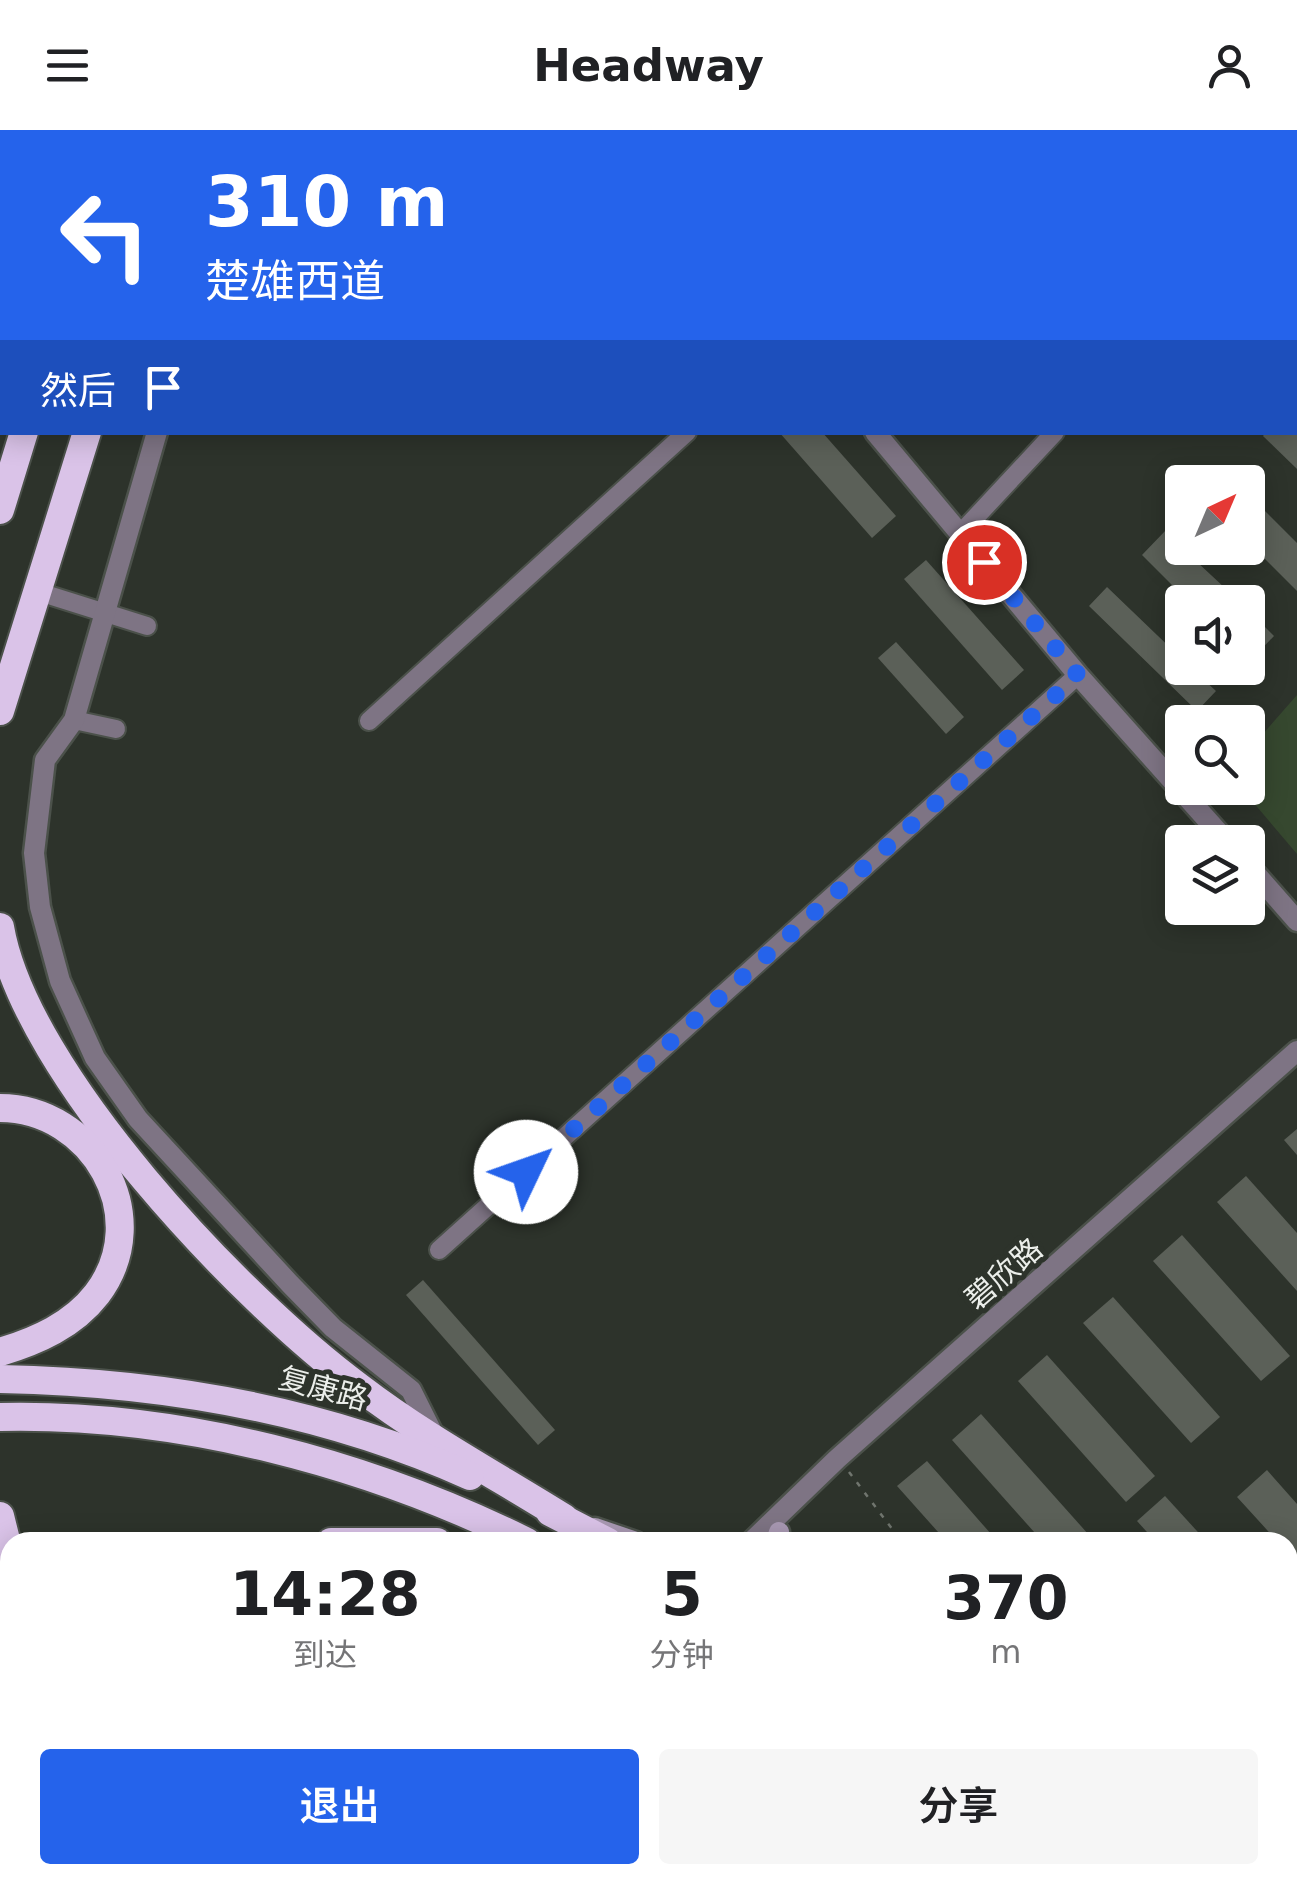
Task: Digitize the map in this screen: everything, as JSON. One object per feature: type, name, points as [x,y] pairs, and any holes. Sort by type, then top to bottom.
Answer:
[{"type":"highway","points":[[0,510],[23,435]]},
{"type":"highway","points":[[0,735],[1,707],[86,435]]},
{"type":"highway","points":[[0,927],[22,999],[50,1055],[161,1194],[301,1340],[359,1388],[564,1518]]},
{"type":"highway","points":[[0,1108],[48,1116],[86,1142],[111,1180],[119,1219],[113,1260],[96,1295],[61,1326],[9,1349]]},
{"type":"highway","name":"复康路","points":[[14,1380],[158,1391],[300,1414],[426,1456],[590,1532]]},
{"type":"highway","points":[[12,1417],[154,1428],[345,1468],[441,1502],[506,1532]]},
{"type":"main road","points":[[564,1518],[606,1532]]},
{"type":"street","points":[[156,435],[74,720],[45,760],[34,854],[40,906],[60,980],[96,1058],[138,1119],[332,1328],[411,1390],[435,1438]]},
{"type":"street","points":[[369,721],[684,435]]},
{"type":"street","points":[[878,435],[1078,675],[1213,825]]},
{"type":"street","points":[[960,534],[1052,435]]},
{"type":"street","points":[[39,592],[147,626]]},
{"type":"street","points":[[439,1250],[1078,675]]},
{"type":"street","points":[[74,720],[116,728]]},
{"type":"street","points":[[1265,884],[1297,921]]},
{"type":"street","name":"碧欣路","points":[[761,1532],[837,1459],[1297,1051]]},
{"type":"street","name":"碧欣路","points":[[782,1532],[846,1468],[1297,1067]]},
{"type":"path","points":[[846,1468],[894,1532]]},
{"type":"green space","points":[[1297,695],[1297,854],[1255,805],[1265,805],[1265,732]]},
{"type":"building","points":[[782,435],[825,435],[896,516],[872,538]]},
{"type":"building","points":[[1297,435],[1297,469],[1263,436]]},
{"type":"building","points":[[1265,511],[1297,543],[1297,591],[1265,559]]},
{"type":"building","points":[[1165,531],[1165,565],[1200,565],[1222,585],[1172,585],[1142,555]]},
{"type":"building","points":[[926,560],[1024,670],[1002,690],[904,579]]},
{"type":"building","points":[[1107,587],[1165,643],[1165,680],[1089,606]]},
{"type":"building","points":[[1265,627],[1274,636],[1265,645]]},
{"type":"building","points":[[896,642],[964,717],[946,734],[878,658]]},
{"type":"building","points":[[1170,685],[1209,685],[1216,691],[1203,705],[1191,705]]},
{"type":"building","points":[[1297,1129],[1297,1155],[1284,1140]]},
{"type":"building","points":[[1246,1176],[1297,1233],[1297,1291],[1217,1202]]},
{"type":"building","points":[[1182,1235],[1290,1356],[1261,1381],[1153,1261]]},
{"type":"building","points":[[423,1280],[555,1430],[538,1445],[406,1295]]},
{"type":"building","points":[[1113,1297],[1220,1417],[1191,1443],[1083,1323]]},
{"type":"building","points":[[1047,1355],[1155,1476],[1126,1502],[1018,1381]]},
{"type":"building","points":[[981,1414],[1086,1532],[1034,1532],[952,1440]]},
{"type":"building","points":[[927,1461],[989,1532],[938,1532],[897,1486]]},
{"type":"building","points":[[1267,1470],[1297,1504],[1297,1532],[1269,1532],[1237,1497]]},
{"type":"building","points":[[1165,1496],[1198,1532],[1147,1532],[1137,1521]]},
{"type":"route","points":[[526,1172],[1078,675],[984,562]]}]
